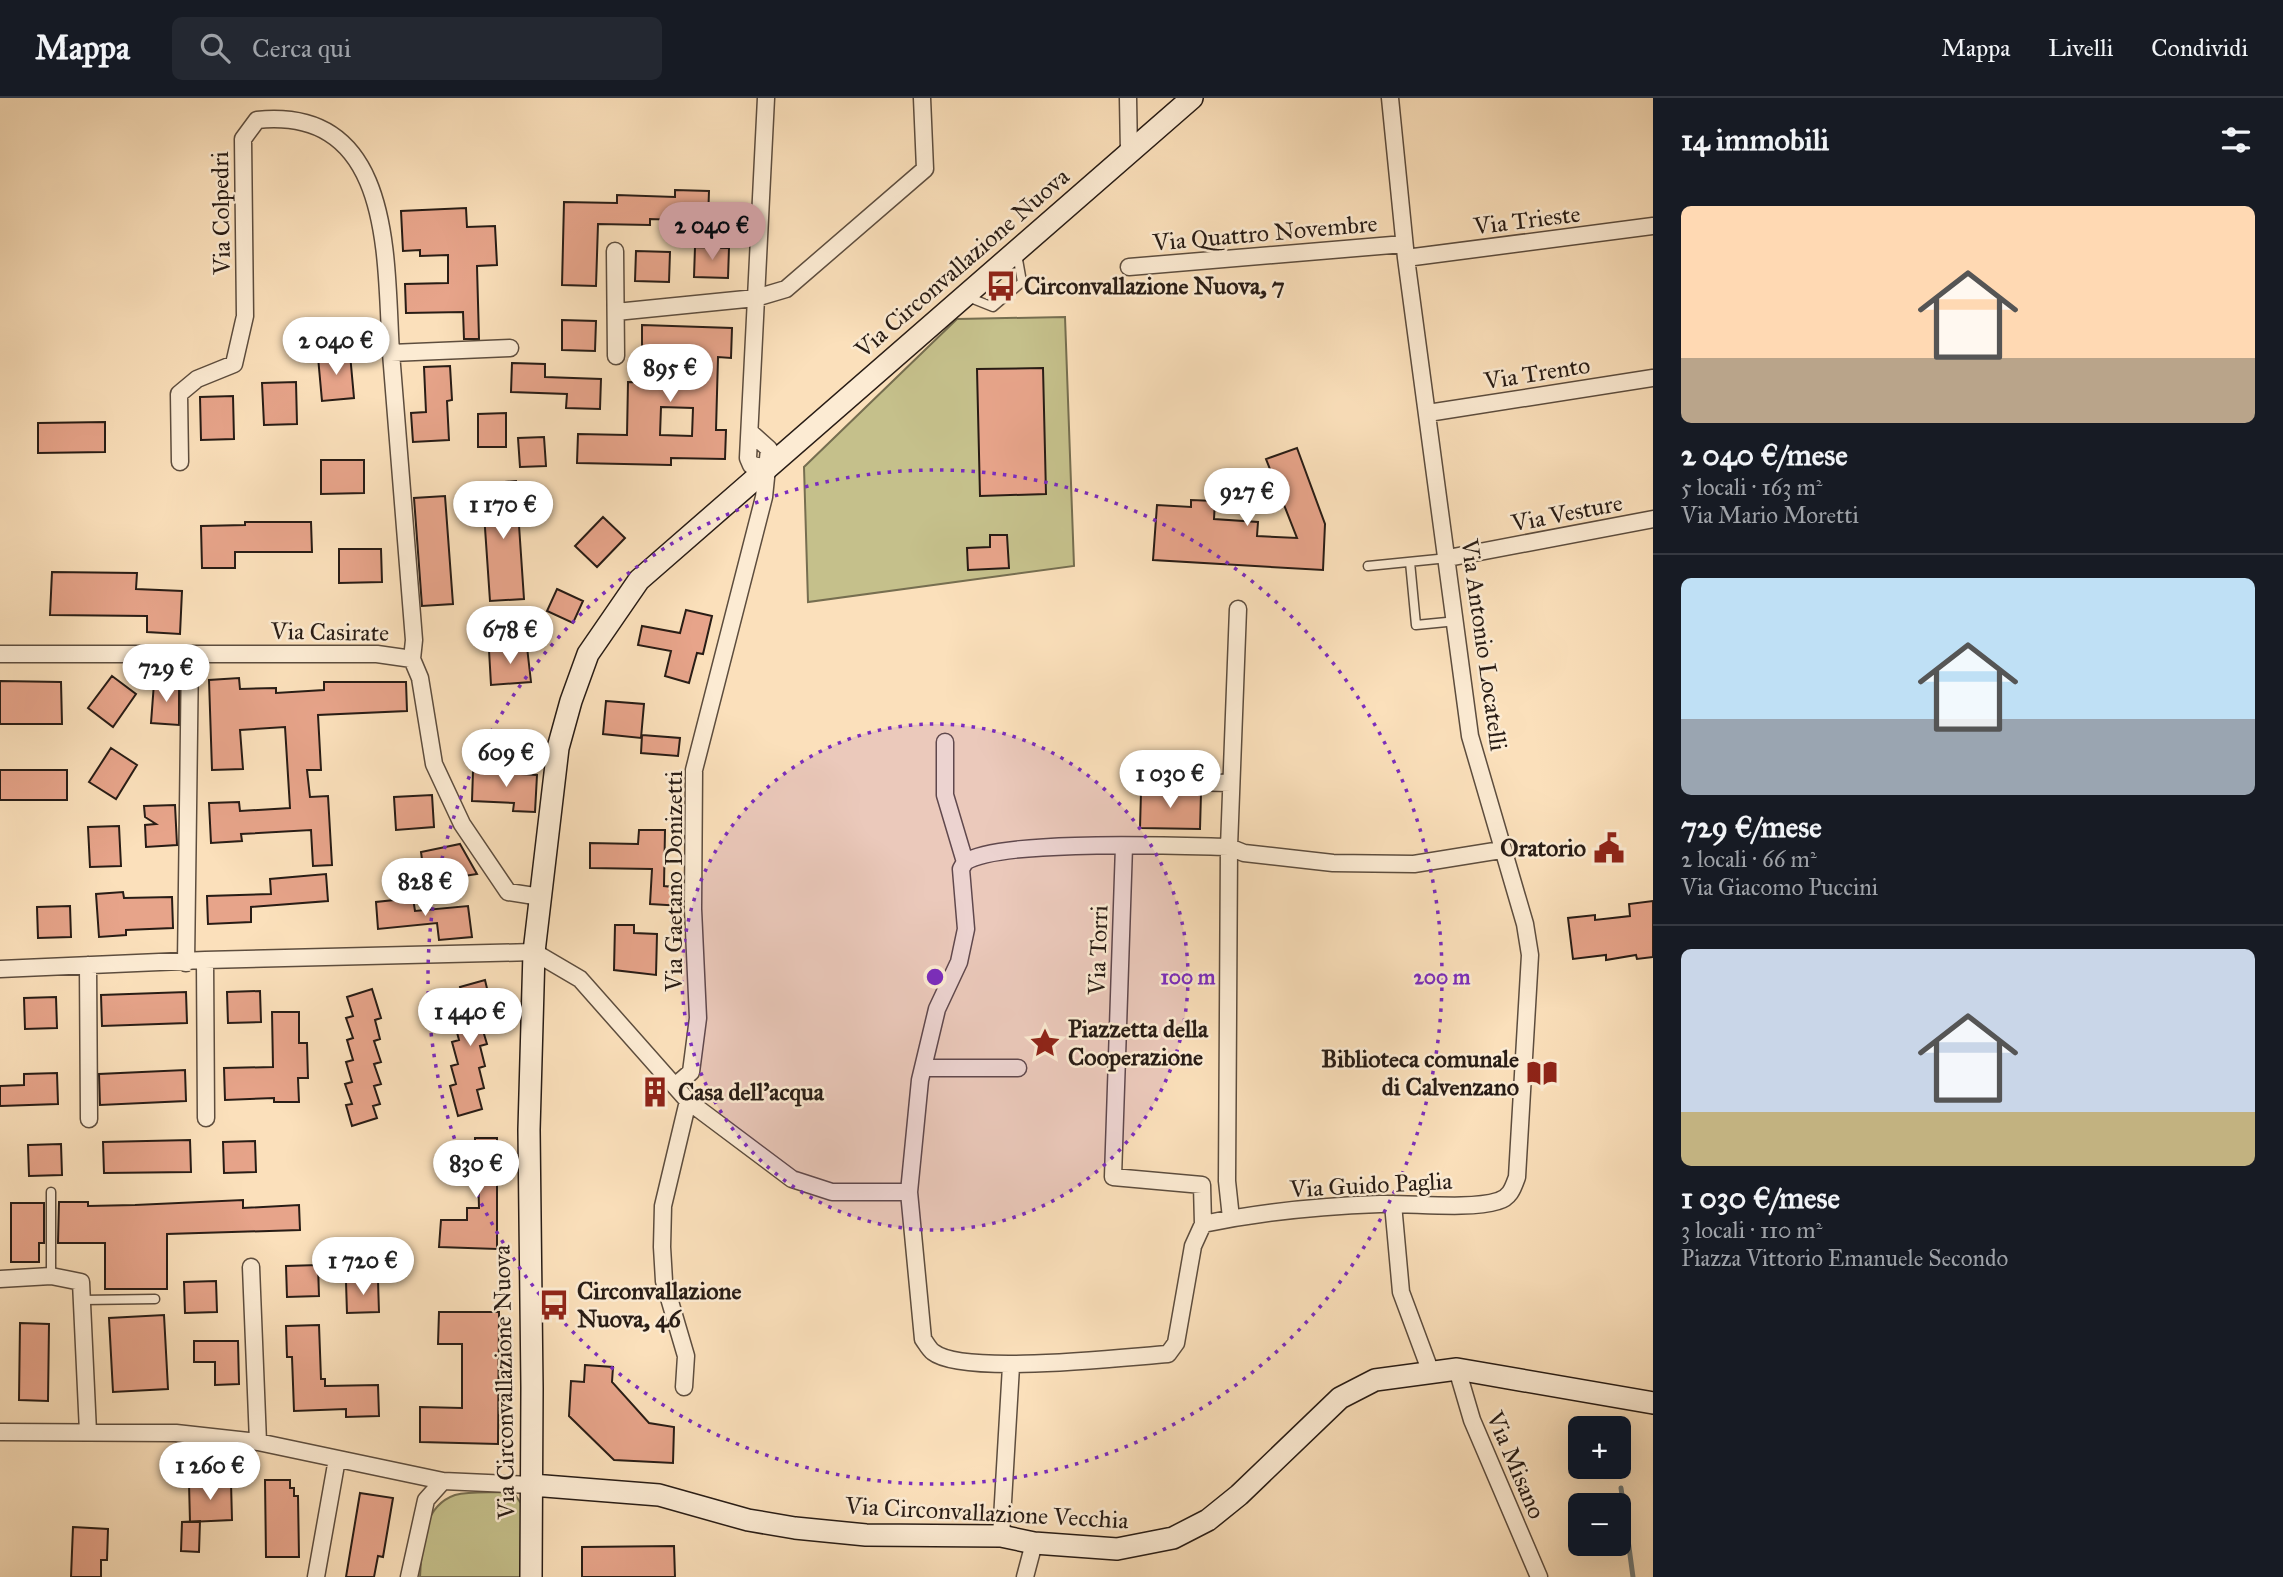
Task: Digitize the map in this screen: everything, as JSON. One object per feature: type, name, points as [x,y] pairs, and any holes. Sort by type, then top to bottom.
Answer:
[{"type":"main road","name":"Via Circonvallazione Nuova","points":[[531,1577],[529,1130],[534,952],[558,748],[588,654],[639,580],[1192,98]]},
{"type":"main road","name":"Via Circonvallazione Vecchia","points":[[532,1485],[659,1495],[748,1521],[866,1535],[1001,1536],[1034,1543],[1117,1549],[1173,1538],[1208,1520],[1239,1495],[1340,1398],[1375,1380],[1430,1370],[1457,1369],[1653,1403]]},
{"type":"street","points":[[766,98],[750,432],[769,449],[766,467]]},
{"type":"street","points":[[616,312],[756,298],[786,289],[925,169],[922,98]]},
{"type":"street","points":[[1128,98],[1129,153]]},
{"type":"street","name":"Via Antonio Locatelli","points":[[1390,98],[1405,251],[1457,621],[1470,736],[1501,850],[1525,924],[1530,955],[1524,1101],[1517,1177],[1511,1194]]},
{"type":"street","name":"Via Colpedri","points":[[180,461],[179,394],[197,379],[234,364],[242,339],[245,316],[243,138],[257,120],[278,118],[314,125],[360,161],[382,219],[414,640],[412,659]]},
{"type":"street","name":"Via Trieste","points":[[1405,251],[1653,226]]},
{"type":"street","points":[[615,251],[617,356]]},
{"type":"street","name":"Via Quattro Novembre","points":[[1129,267],[1405,251]]},
{"type":"street","points":[[391,353],[510,348]]},
{"type":"street","name":"Via Trento","points":[[1428,413],[1653,377]]},
{"type":"street","name":"Via Gaetano Donizetti","points":[[675,1086],[691,1072],[698,1018],[692,909],[694,771],[764,497],[766,467]]},
{"type":"street","name":"Via Vesture","points":[[1448,558],[1653,519]]},
{"type":"street","points":[[1231,1218],[1227,1181],[1229,847],[1238,609]]},
{"type":"street","name":"Via Casirate","points":[[0,654],[377,654],[412,659],[420,678],[434,764],[462,824],[508,892],[541,897]]},
{"type":"street","points":[[186,963],[190,654]]},
{"type":"street","points":[[945,742],[946,794],[965,862]]},
{"type":"street","points":[[1138,781],[1231,783]]},
{"type":"street","points":[[1203,1224],[1193,1246],[1176,1343],[1168,1354],[1011,1366],[943,1357],[933,1352],[923,1339],[909,1192],[923,1068],[937,1009],[959,962],[966,929],[961,869],[965,862],[989,852],[1124,846],[1229,847],[1244,853],[1333,863],[1414,863],[1501,850]]},
{"type":"street","name":"Via Torri","points":[[1124,846],[1113,1177],[1202,1185],[1203,1224]]},
{"type":"street","points":[[0,969],[186,963],[205,960],[534,952],[580,979],[688,1101],[792,1179],[832,1192],[909,1192]]},
{"type":"street","points":[[205,960],[206,1118]]},
{"type":"street","points":[[88,965],[89,1119]]},
{"type":"street","points":[[923,1068],[1018,1068]]},
{"type":"street","points":[[684,1387],[686,1356],[664,1281],[662,1247],[663,1206],[688,1101]]},
{"type":"street","name":"Via Guido Paglia","points":[[1203,1224],[1304,1209],[1393,1204],[1481,1205],[1501,1201],[1511,1194]]},
{"type":"street","points":[[1393,1204],[1401,1292],[1430,1370]]},
{"type":"street","points":[[251,1267],[258,1442]]},
{"type":"street","points":[[0,1279],[51,1276],[81,1282],[88,1432]]},
{"type":"street","points":[[1001,1536],[1011,1366]]},
{"type":"street","name":"Via Misano","points":[[1457,1369],[1469,1412],[1539,1577]]},
{"type":"street","points":[[0,1432],[176,1433],[258,1442],[443,1480],[532,1485]]},
{"type":"street","points":[[316,1577],[337,1459]]},
{"type":"street","points":[[410,1577],[426,1500],[443,1480]]},
{"type":"street","points":[[1024,1577],[1034,1543]]},
{"type":"lane","points":[[1368,566],[1448,558]]},
{"type":"lane","points":[[1410,562],[1416,625],[1457,621]]},
{"type":"lane","points":[[51,1192],[51,1276]]},
{"type":"lane","points":[[82,1300],[155,1299]]},
{"type":"shaded area","points":[[1065,317],[1074,566],[808,602],[804,467],[957,319]]},
{"type":"shaded area","points":[[506,1492],[516,1496],[522,1505],[522,1577],[420,1577],[423,1541],[435,1509],[455,1495]]},
{"type":"building","points":[[675,190],[709,191],[708,221],[650,219],[650,225],[598,224],[596,286],[562,285],[564,202],[617,203],[617,195],[675,197]]},
{"type":"building","points":[[466,208],[467,227],[495,226],[497,265],[477,266],[479,339],[464,339],[463,312],[406,313],[405,284],[448,283],[448,255],[420,256],[420,250],[403,251],[401,211]]},
{"type":"building","points":[[695,247],[729,248],[728,278],[694,277]]},
{"type":"building","points":[[636,251],[670,252],[669,282],[635,281]]},
{"type":"building","points":[[562,320],[596,321],[595,351],[562,350]]},
{"type":"building","points":[[642,325],[732,328],[731,358],[718,357],[716,430],[726,430],[725,459],[671,458],[671,465],[577,463],[578,434],[627,435],[628,382],[684,383],[684,356],[642,355]],"holes":[[[661,407],[693,408],[692,436],[660,435]]]},
{"type":"building","points":[[350,354],[354,398],[322,401],[318,357]]},
{"type":"building","points":[[512,363],[545,364],[545,377],[601,379],[600,409],[566,408],[567,394],[511,392]]},
{"type":"building","points":[[450,366],[452,400],[447,401],[449,440],[413,442],[411,413],[426,412],[424,367]]},
{"type":"building","points":[[1043,368],[1046,494],[980,496],[977,369]]},
{"type":"building","points":[[296,382],[297,424],[264,425],[262,383]]},
{"type":"building","points":[[233,396],[234,439],[201,440],[200,397]]},
{"type":"building","points":[[506,413],[506,447],[478,447],[478,414]]},
{"type":"building","points":[[105,422],[105,452],[38,453],[38,423]]},
{"type":"building","points":[[544,437],[546,466],[520,467],[518,438]]},
{"type":"building","points":[[1297,448],[1325,524],[1323,570],[1153,560],[1157,505],[1191,507],[1191,500],[1215,501],[1214,519],[1258,522],[1257,536],[1297,538],[1266,459]]},
{"type":"building","points":[[321,460],[364,460],[364,493],[321,494]]},
{"type":"building","points":[[516,481],[524,599],[490,601],[482,484]]},
{"type":"building","points":[[445,496],[453,604],[422,606],[414,498]]},
{"type":"building","points":[[603,517],[625,538],[597,567],[575,546]]},
{"type":"building","points":[[245,522],[311,522],[312,552],[235,552],[235,568],[202,568],[201,526],[245,525]]},
{"type":"building","points":[[990,535],[1007,535],[1009,568],[968,570],[967,548],[990,547]]},
{"type":"building","points":[[339,549],[381,549],[382,582],[339,583]]},
{"type":"building","points":[[52,572],[137,573],[136,589],[182,591],[180,634],[147,632],[147,616],[50,615]]},
{"type":"building","points":[[557,589],[583,601],[573,623],[547,611]]},
{"type":"building","points":[[686,610],[712,616],[703,654],[697,653],[689,683],[665,676],[671,651],[638,645],[642,626],[680,633]]},
{"type":"building","points":[[527,647],[531,682],[491,685],[489,650]]},
{"type":"building","points":[[112,676],[136,694],[113,727],[88,708]]},
{"type":"building","points":[[239,678],[240,689],[276,688],[276,693],[324,690],[324,682],[406,682],[407,711],[318,715],[321,770],[307,770],[310,797],[328,796],[332,865],[313,866],[311,830],[241,834],[242,841],[211,843],[209,803],[239,802],[240,811],[290,808],[285,727],[240,730],[243,769],[212,770],[209,680]]},
{"type":"building","points":[[0,681],[61,682],[62,724],[0,724]]},
{"type":"building","points":[[154,683],[179,685],[179,725],[151,723]]},
{"type":"building","points":[[606,701],[644,704],[641,738],[603,734]]},
{"type":"building","points":[[642,735],[680,738],[678,756],[641,753]]},
{"type":"building","points":[[111,748],[137,765],[116,799],[89,782]]},
{"type":"building","points":[[0,770],[67,770],[67,800],[0,800]]},
{"type":"building","points":[[473,771],[537,775],[535,812],[513,811],[514,803],[472,801]]},
{"type":"building","points":[[1141,792],[1201,793],[1200,829],[1140,828]]},
{"type":"building","points":[[432,795],[434,827],[396,830],[394,797]]},
{"type":"building","points":[[175,805],[177,845],[146,847],[145,825],[156,824],[145,817],[144,806]]},
{"type":"building","points":[[119,826],[121,866],[90,867],[88,827]]},
{"type":"building","points":[[639,830],[665,830],[664,886],[683,888],[683,906],[650,904],[652,869],[590,868],[590,843],[638,844]]},
{"type":"building","points":[[460,844],[477,874],[425,882],[421,852]]},
{"type":"building","points":[[326,874],[328,901],[251,907],[251,922],[208,924],[207,896],[271,894],[270,879]]},
{"type":"building","points":[[123,892],[124,898],[172,897],[173,928],[126,930],[126,935],[99,937],[96,894]]},
{"type":"building","points":[[413,898],[415,911],[468,906],[472,937],[439,940],[437,923],[378,929],[376,902]]},
{"type":"building","points":[[1653,901],[1653,957],[1637,959],[1636,955],[1606,960],[1606,955],[1573,959],[1568,918],[1595,915],[1595,920],[1630,916],[1629,904]]},
{"type":"building","points":[[70,906],[71,937],[38,938],[37,907]]},
{"type":"building","points":[[615,925],[634,925],[634,933],[657,934],[656,975],[614,970]]},
{"type":"building","points":[[485,980],[490,1001],[483,1003],[488,1022],[481,1024],[487,1044],[480,1046],[485,1066],[479,1068],[484,1088],[477,1090],[482,1109],[458,1116],[450,1086],[456,1084],[451,1066],[458,1064],[452,1042],[459,1040],[454,1021],[461,1019],[456,1000],[463,999],[460,987]]},
{"type":"building","points":[[372,989],[381,1018],[375,1020],[380,1039],[374,1041],[381,1062],[374,1064],[381,1084],[374,1086],[380,1104],[373,1106],[377,1118],[352,1126],[346,1105],[352,1104],[345,1084],[352,1082],[346,1062],[353,1060],[347,1040],[353,1038],[346,1018],[353,1016],[347,997]]},
{"type":"building","points":[[260,991],[261,1022],[228,1023],[227,992]]},
{"type":"building","points":[[186,992],[187,1023],[102,1026],[101,995]]},
{"type":"building","points":[[56,997],[57,1028],[25,1029],[24,998]]},
{"type":"building","points":[[272,1012],[299,1012],[299,1043],[307,1043],[308,1078],[298,1078],[299,1102],[274,1102],[274,1098],[225,1100],[224,1068],[273,1067]]},
{"type":"building","points":[[185,1070],[186,1101],[100,1105],[99,1074]]},
{"type":"building","points":[[57,1073],[58,1104],[0,1106],[0,1086],[24,1085],[24,1074]]},
{"type":"building","points":[[475,1138],[497,1138],[497,1249],[439,1247],[441,1220],[467,1220],[467,1208],[479,1208],[478,1170],[455,1169],[455,1145],[475,1145]]},
{"type":"building","points":[[190,1140],[191,1172],[104,1173],[103,1142]]},
{"type":"building","points":[[255,1141],[256,1172],[224,1173],[223,1142]]},
{"type":"building","points":[[61,1144],[62,1175],[29,1176],[28,1145]]},
{"type":"building","points":[[243,1200],[243,1208],[299,1205],[300,1230],[167,1234],[167,1289],[105,1289],[105,1243],[58,1243],[59,1202],[88,1202],[88,1206]]},
{"type":"building","points":[[11,1203],[44,1203],[44,1243],[39,1243],[39,1262],[11,1262]]},
{"type":"building","points":[[318,1265],[319,1296],[287,1297],[286,1266]]},
{"type":"building","points":[[216,1281],[217,1312],[185,1313],[184,1282]]},
{"type":"building","points":[[378,1281],[379,1312],[347,1313],[346,1282]]},
{"type":"building","points":[[439,1312],[499,1312],[498,1444],[420,1442],[420,1407],[462,1408],[462,1344],[438,1344]]},
{"type":"building","points":[[164,1315],[168,1389],[113,1392],[109,1318]]},
{"type":"building","points":[[20,1323],[49,1324],[48,1401],[19,1400]]},
{"type":"building","points":[[319,1325],[321,1379],[325,1379],[325,1386],[378,1385],[379,1416],[346,1417],[346,1409],[294,1411],[292,1357],[287,1357],[286,1326]]},
{"type":"building","points":[[194,1341],[238,1341],[239,1384],[215,1385],[215,1362],[194,1362]]},
{"type":"building","points":[[585,1365],[613,1367],[612,1382],[649,1423],[674,1427],[673,1463],[614,1460],[569,1416],[571,1381],[584,1382]]},
{"type":"building","points":[[265,1480],[290,1480],[294,1496],[298,1496],[299,1557],[266,1557]]},
{"type":"building","points":[[231,1482],[232,1520],[190,1522],[189,1483]]},
{"type":"building","points":[[360,1493],[393,1498],[383,1557],[378,1556],[374,1577],[346,1577]]},
{"type":"building","points":[[200,1521],[199,1552],[181,1551],[182,1522]]},
{"type":"building","points":[[73,1527],[108,1529],[107,1560],[101,1560],[101,1577],[71,1577]]},
{"type":"building","points":[[674,1546],[675,1577],[582,1577],[582,1547]]},
{"type":"waterway","points":[[1621,1488],[1633,1577]]},
{"type":"place","name":"Circonvallazione Nuova, 7","points":[[1001,286]]},
{"type":"place","name":"Oratorio","points":[[1609,848]]},
{"type":"place","name":"Piazzetta della Cooperazione","points":[[1045,1043]]},
{"type":"place","name":"Biblioteca comunale di Calvenzano","points":[[1542,1073]]},
{"type":"place","name":"Casa dell'acqua","points":[[655,1092]]},
{"type":"place","name":"Circonvallazione Nuova, 46","points":[[554,1305]]}]
